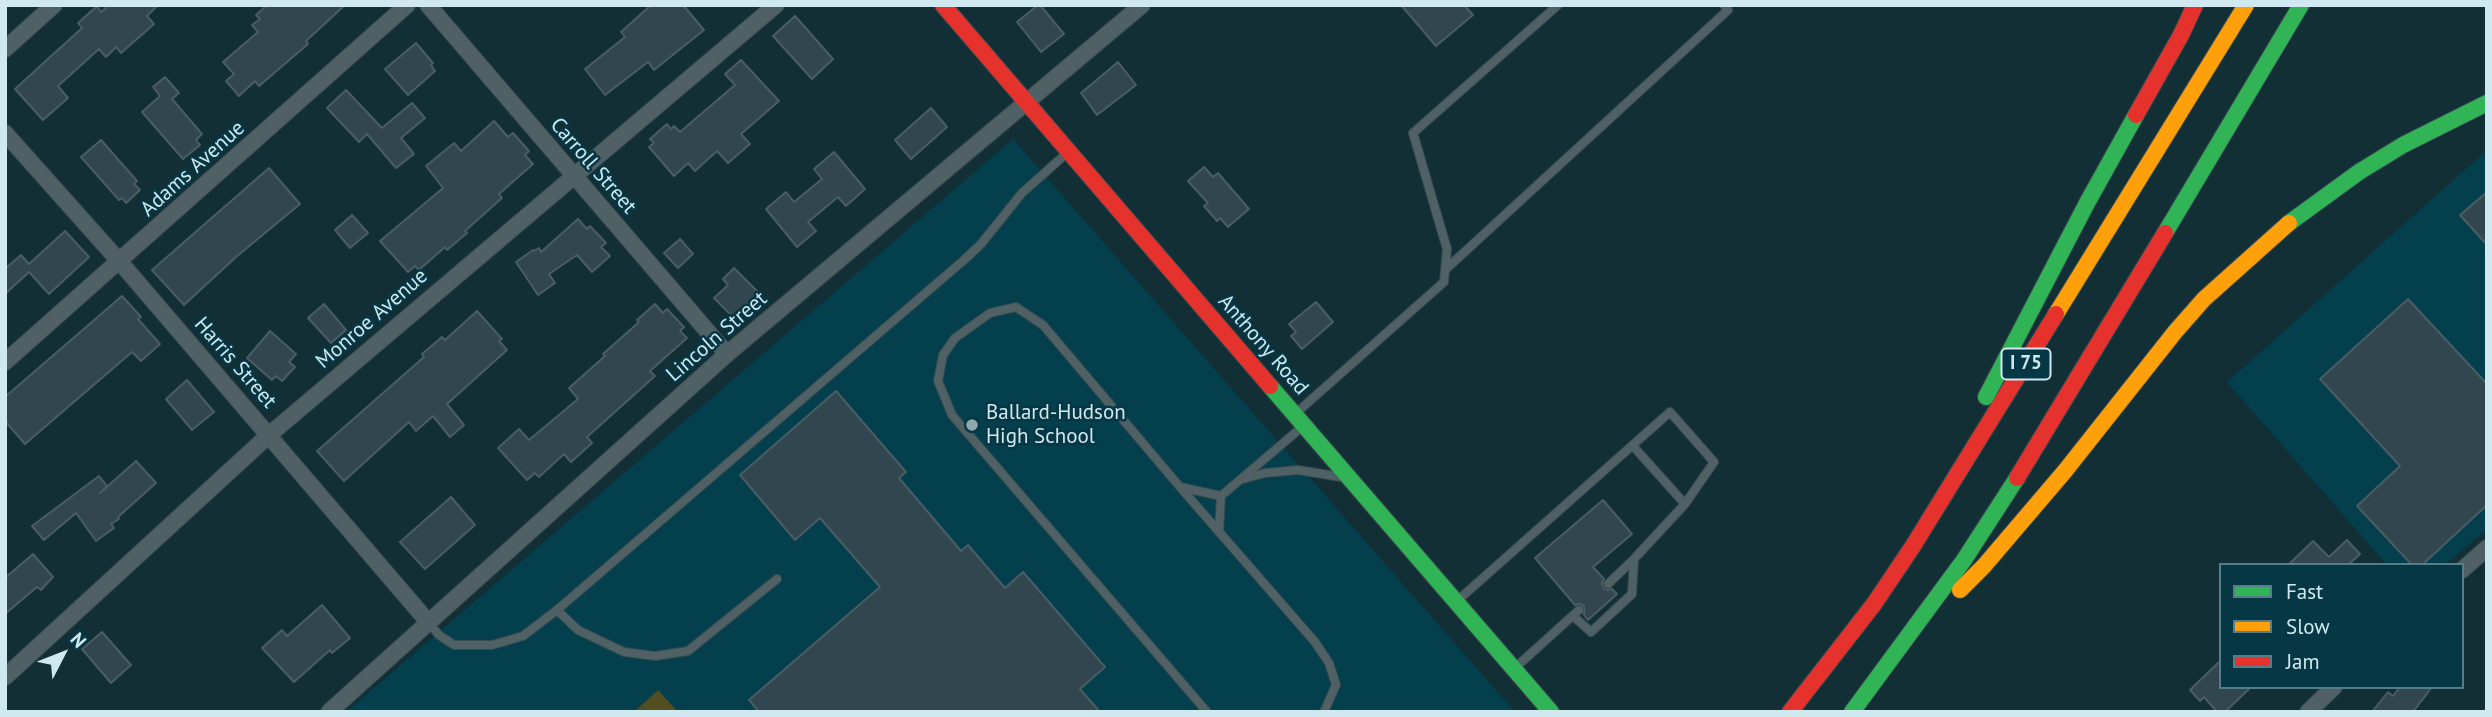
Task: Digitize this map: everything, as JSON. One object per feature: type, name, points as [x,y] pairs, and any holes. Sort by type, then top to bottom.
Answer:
[{"type":"main road","name":"Anthony Road","points":[[943,5],[1551,712]]},
{"type":"main road","points":[[1913,546],[2004,361],[2195,5]]},
{"type":"main road","name":"I 75","points":[[1790,712],[1874,604],[1913,546],[2246,5]]},
{"type":"main road","name":"I 75","points":[[1852,712],[1964,560],[2028,461],[2301,5]]},
{"type":"main road","points":[[1896,655],[1984,566],[2065,471],[2175,332],[2213,291],[2288,224],[2359,173],[2403,145],[2487,103]]},
{"type":"street","points":[[5,48],[54,5]]},
{"type":"street","name":"Adams Avenue","points":[[5,362],[408,5]]},
{"type":"street","name":"Carroll Street","points":[[428,5],[727,354]]},
{"type":"street","name":"Monroe Avenue","points":[[5,677],[269,435],[776,5]]},
{"type":"street","name":"Lincoln Street","points":[[330,712],[727,354],[1142,5]]},
{"type":"street","name":"Harris Street","points":[[5,133],[120,262],[429,623]]},
{"type":"street","points":[[2464,568],[2487,548]]},
{"type":"street","points":[[2308,712],[2332,689]]},
{"type":"lane","points":[[1219,531],[1221,496],[1444,282],[1447,249],[1413,133],[1558,5]]},
{"type":"lane","points":[[1446,269],[1728,10],[1724,5]]},
{"type":"lane","points":[[429,623],[439,635],[454,645],[492,645],[523,636],[964,260],[981,244],[1022,193],[1068,152]]},
{"type":"lane","points":[[1208,712],[952,415],[938,381],[943,355],[955,338],[990,313],[1016,307],[1042,325],[1315,642],[1329,663],[1336,685],[1324,712]]},
{"type":"lane","points":[[1456,601],[1670,412],[1714,462],[1685,505],[1608,584]]},
{"type":"lane","points":[[1633,446],[1685,505]]},
{"type":"lane","points":[[1240,480],[1265,473],[1297,470],[1350,478]]},
{"type":"lane","points":[[1180,487],[1221,496]]},
{"type":"lane","points":[[1514,669],[1576,613],[1591,632],[1632,594],[1634,559]]},
{"type":"lane","points":[[556,610],[578,630],[624,652],[654,656],[688,651],[777,579]]},
{"type":"shaded area","name":"Ballard-Hudson High School","points":[[1013,139],[1515,712],[346,712]]},
{"type":"shaded area","points":[[2487,150],[2487,529],[2447,563],[2385,563],[2227,382]]},
{"type":"shaded area","points":[[658,690],[678,712],[634,712]]},
{"type":"building","points":[[109,5],[158,5],[147,16],[154,24],[121,53],[116,47],[106,57],[99,49],[58,86],[68,98],[43,120],[15,89],[82,28],[78,23],[97,6],[101,12]]},
{"type":"building","points":[[267,5],[345,5],[306,41],[308,44],[259,86],[255,81],[239,96],[226,81],[234,74],[223,62],[258,32],[252,25],[260,19],[256,15]]},
{"type":"building","points":[[651,5],[683,5],[704,30],[654,70],[648,62],[605,95],[585,69],[625,37],[621,32]]},
{"type":"building","points":[[1038,5],[1064,34],[1041,52],[1017,22]]},
{"type":"building","points":[[1401,5],[1464,5],[1473,15],[1436,46]]},
{"type":"building","points":[[795,16],[833,59],[812,79],[773,36]]},
{"type":"building","points":[[416,43],[433,63],[431,65],[435,71],[408,95],[385,69]]},
{"type":"building","points":[[741,60],[779,101],[741,134],[750,144],[728,163],[717,151],[695,171],[688,163],[674,176],[649,147],[654,143],[650,139],[667,124],[671,129],[674,126],[680,132],[735,85],[725,74]]},
{"type":"building","points":[[1118,62],[1136,85],[1097,115],[1081,93]]},
{"type":"building","points":[[165,77],[179,93],[172,99],[202,134],[196,140],[200,145],[183,159],[142,112],[160,96],[153,87]]},
{"type":"building","points":[[346,90],[382,128],[412,103],[425,118],[401,138],[414,154],[396,168],[367,134],[359,142],[327,108]]},
{"type":"building","points":[[931,108],[947,127],[911,159],[895,140]]},
{"type":"building","points":[[494,121],[508,137],[513,133],[529,151],[525,155],[533,164],[499,194],[502,198],[465,231],[467,233],[447,250],[445,247],[419,270],[415,266],[408,272],[380,241],[443,188],[426,166],[454,143],[461,151]]},
{"type":"building","points":[[101,140],[137,181],[134,184],[140,190],[126,203],[122,198],[119,200],[81,157]]},
{"type":"building","points":[[834,152],[865,189],[846,206],[838,197],[808,222],[816,231],[797,247],[766,209],[786,192],[794,202],[822,179],[814,169]]},
{"type":"building","points":[[1204,167],[1213,177],[1218,173],[1249,209],[1228,227],[1220,218],[1217,221],[1204,206],[1208,203],[1188,181]]},
{"type":"building","points":[[269,168],[300,204],[184,305],[152,270]]},
{"type":"building","points":[[2487,192],[2487,245],[2460,215]]},
{"type":"building","points":[[352,215],[368,233],[350,248],[335,230]]},
{"type":"building","points":[[578,219],[587,229],[590,226],[606,243],[601,247],[610,256],[592,272],[577,255],[549,274],[555,283],[538,295],[516,262],[533,250],[539,248],[541,252]]},
{"type":"building","points":[[65,231],[89,257],[49,294],[29,272],[5,294],[5,269],[21,255],[29,264]]},
{"type":"building","points":[[680,239],[693,254],[678,268],[664,253]]},
{"type":"building","points":[[734,268],[759,293],[734,318],[714,298],[728,285],[723,279]]},
{"type":"building","points":[[122,296],[160,344],[141,361],[132,352],[25,444],[5,421],[5,397]]},
{"type":"building","points":[[2408,299],[2487,384],[2487,505],[2424,563],[2410,563],[2357,506],[2400,466],[2320,379]]},
{"type":"building","points":[[1316,302],[1333,322],[1302,349],[1291,336],[1296,332],[1289,324]]},
{"type":"building","points":[[324,304],[346,330],[331,343],[308,318]]},
{"type":"building","points":[[655,304],[663,313],[667,309],[684,327],[680,331],[687,338],[650,371],[655,376],[587,437],[592,443],[571,462],[564,454],[539,477],[535,473],[527,480],[498,448],[519,429],[529,440],[578,399],[569,388],[605,356],[603,354]]},
{"type":"building","points":[[477,311],[502,339],[499,341],[507,350],[447,404],[464,425],[450,437],[433,416],[416,431],[409,422],[344,481],[317,451],[424,357],[422,354],[442,337],[445,340]]},
{"type":"building","points":[[270,331],[296,354],[289,362],[295,367],[282,381],[276,376],[272,380],[247,358]]},
{"type":"building","points":[[187,380],[214,412],[192,430],[166,399]]},
{"type":"building","points":[[836,391],[906,472],[899,478],[961,551],[968,545],[1005,588],[1023,572],[1105,667],[1080,689],[1100,712],[759,712],[749,700],[880,587],[820,518],[795,540],[740,475]]},
{"type":"building","points":[[136,461],[156,483],[111,524],[114,528],[96,541],[76,513],[44,540],[32,526],[99,476],[107,486],[100,493]]},
{"type":"building","points":[[451,497],[475,525],[425,569],[400,542]]},
{"type":"building","points":[[1603,500],[1632,534],[1593,567],[1604,579],[1603,588],[1612,589],[1617,594],[1588,620],[1584,615],[1584,606],[1575,605],[1535,558]]},
{"type":"building","points":[[2347,540],[2360,554],[2350,563],[2290,563],[2313,541],[2329,557]]},
{"type":"building","points":[[33,554],[53,577],[41,590],[37,587],[5,614],[5,578]]},
{"type":"building","points":[[322,605],[350,638],[332,653],[330,650],[294,682],[262,648],[282,630],[287,636]]},
{"type":"building","points":[[102,632],[131,665],[111,683],[82,649]]},
{"type":"building","points":[[2219,662],[2219,689],[2249,689],[2225,712],[2217,712],[2204,697],[2200,701],[2190,690]]},
{"type":"building","points":[[2398,689],[2430,689],[2413,712],[2372,712],[2388,692],[2393,696]]},
{"type":"traffic: fast","points":[[2165,233],[2301,5]]},
{"type":"traffic: fast","points":[[2289,223],[2359,172],[2403,145],[2487,103]]},
{"type":"traffic: fast","points":[[1986,397],[2136,115]]},
{"type":"traffic: fast","points":[[1270,386],[1551,712]]},
{"type":"traffic: fast","points":[[1852,712],[1964,560],[2017,478]]},
{"type":"traffic: slow","points":[[2056,314],[2246,5]]},
{"type":"traffic: slow","points":[[1960,590],[1984,566],[2065,471],[2204,299],[2289,223]]},
{"type":"traffic: jam","points":[[943,5],[1270,386]]},
{"type":"traffic: jam","points":[[2136,115],[2195,5]]},
{"type":"traffic: jam","points":[[2017,478],[2165,233]]},
{"type":"traffic: jam","points":[[1790,712],[1874,604],[1913,546],[2056,314]]},
{"type":"place","name":"Ballard-Hudson High School","points":[[972,425]]}]
